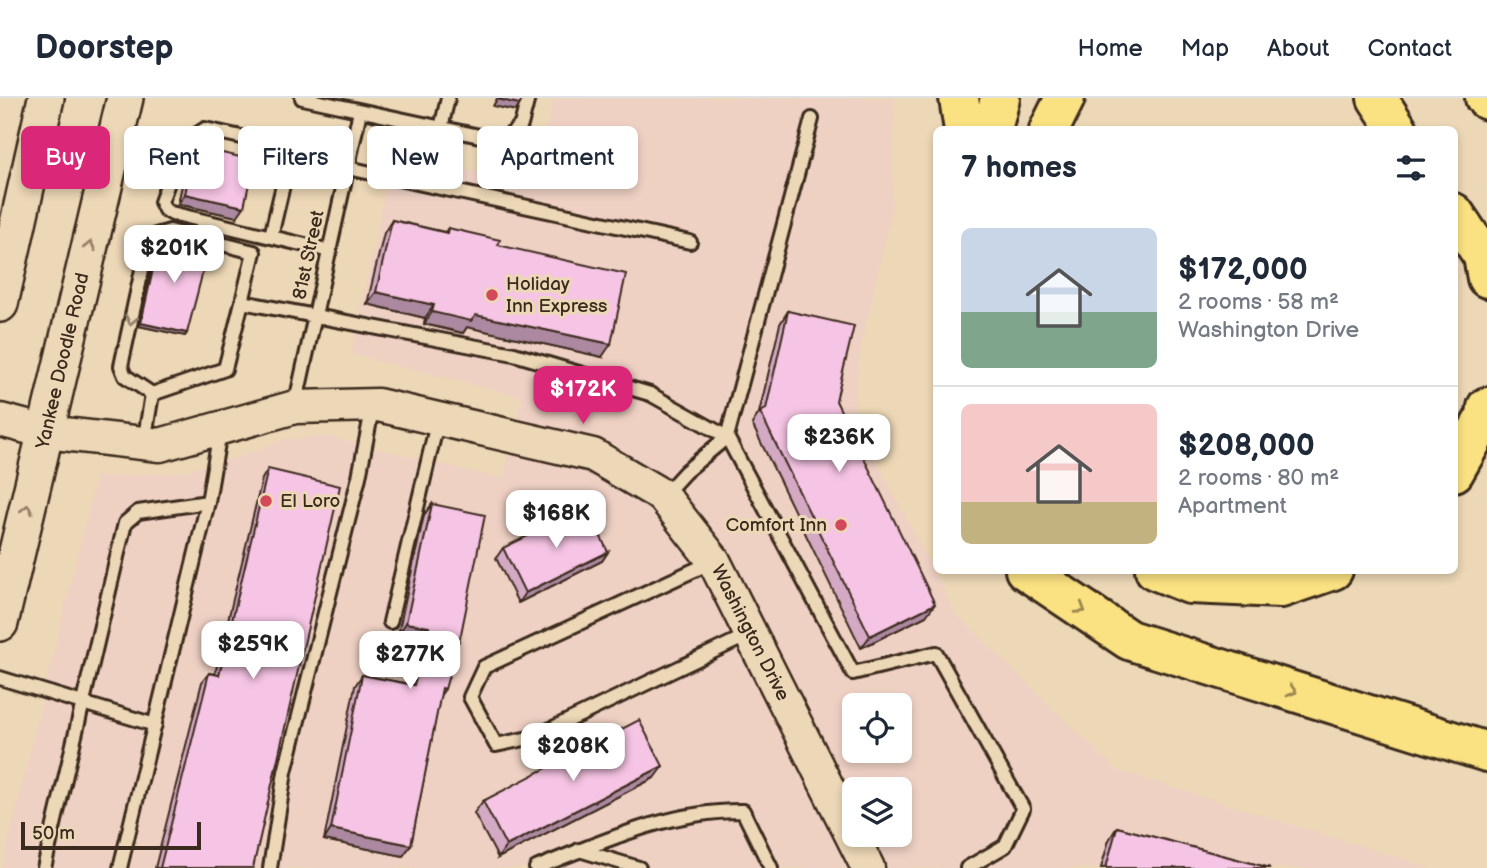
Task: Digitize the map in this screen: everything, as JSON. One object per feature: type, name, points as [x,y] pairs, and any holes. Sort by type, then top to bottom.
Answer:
[{"type":"highway","points":[[959,98],[963,126]]},
{"type":"highway","points":[[993,126],[1000,98]]},
{"type":"highway","points":[[1040,126],[1047,98]]},
{"type":"highway","points":[[1051,126],[1065,98]]},
{"type":"highway","points":[[1377,98],[1395,126]]},
{"type":"highway","points":[[1458,219],[1483,256],[1487,278]]},
{"type":"highway","points":[[1458,465],[1486,416],[1487,407]]},
{"type":"highway","points":[[1031,574],[1129,639],[1487,752]]},
{"type":"highway","points":[[1165,574],[1190,584],[1282,588],[1322,574]]},
{"type":"main road","points":[[0,304],[46,98]]},
{"type":"main road","name":"Yankee Doodle Road","points":[[0,624],[125,98]]},
{"type":"street","name":"Washington Drive","points":[[0,420],[46,432],[160,445],[295,407],[373,405],[593,455],[663,496],[714,561],[863,866]]},
{"type":"lane","points":[[302,98],[326,101],[431,126]]},
{"type":"lane","points":[[441,126],[447,98]]},
{"type":"lane","points":[[463,133],[503,141],[522,125],[527,98]]},
{"type":"lane","name":"81st Street","points":[[353,145],[360,111]]},
{"type":"lane","points":[[663,496],[685,472],[727,437],[812,119]]},
{"type":"lane","points":[[238,136],[205,129],[182,144],[167,177],[161,202],[165,210],[330,250]]},
{"type":"lane","points":[[353,165],[690,242]]},
{"type":"lane","points":[[271,236],[282,189]]},
{"type":"lane","name":"81st Street","points":[[295,407],[343,189]]},
{"type":"lane","points":[[170,231],[254,252],[225,369],[152,394],[125,376],[121,366],[147,247],[156,235],[170,231]]},
{"type":"lane","points":[[242,302],[316,314],[514,354],[650,394],[727,437],[853,673],[936,653],[1023,809],[1005,846],[967,868]]},
{"type":"lane","points":[[144,443],[152,394]]},
{"type":"lane","points":[[270,868],[285,772],[359,477],[373,405]]},
{"type":"lane","points":[[390,622],[438,419]]},
{"type":"lane","points":[[120,868],[208,502],[221,428]]},
{"type":"lane","points":[[44,868],[125,523],[138,512],[208,502]]},
{"type":"lane","points":[[714,561],[484,667],[470,697],[496,745],[534,737],[751,634]]},
{"type":"lane","points":[[0,678],[155,725]]},
{"type":"lane","points":[[536,868],[650,825],[711,811],[743,811],[771,868]]},
{"type":"lane","points":[[579,850],[639,868]]},
{"type":"shaded area","points":[[555,98],[894,98],[892,211],[860,350],[853,415],[955,613],[1116,770],[1432,868],[2,868],[96,477],[177,473],[239,457],[284,440],[326,436],[503,479],[522,397],[351,354],[386,189],[463,189],[463,170],[477,172],[477,189],[638,189],[638,126],[546,126]]},
{"type":"building","points":[[498,98],[522,98],[520,104]]},
{"type":"building","points":[[224,153],[238,156],[238,189],[248,189],[244,207],[185,194],[186,189],[224,189]]},
{"type":"building","name":"Holiday Inn Express","points":[[392,220],[447,233],[448,228],[500,240],[498,245],[626,274],[611,344],[476,315],[471,321],[432,312],[434,305],[376,292]]},
{"type":"building","points":[[166,238],[209,248],[187,333],[141,323],[158,247]]},
{"type":"building","name":"Comfort Inn","points":[[788,311],[854,326],[836,401],[935,604],[870,636],[760,412],[766,409]]},
{"type":"building","points":[[268,469],[340,486],[253,868],[160,868],[209,673],[219,675]]},
{"type":"building","points":[[432,504],[485,515],[461,634],[445,689],[442,688],[411,845],[331,829],[362,675],[414,685],[429,627],[406,623]]},
{"type":"building","points":[[587,507],[608,552],[525,593],[503,548]]},
{"type":"building","points":[[639,720],[663,766],[506,846],[483,801]]},
{"type":"building","points":[[1117,827],[1270,868],[1106,868]]},
{"type":"place","name":"Holiday Inn Express","points":[[492,295]]},
{"type":"place","name":"El Loro","points":[[266,501]]},
{"type":"place","name":"Comfort Inn","points":[[841,525]]}]
